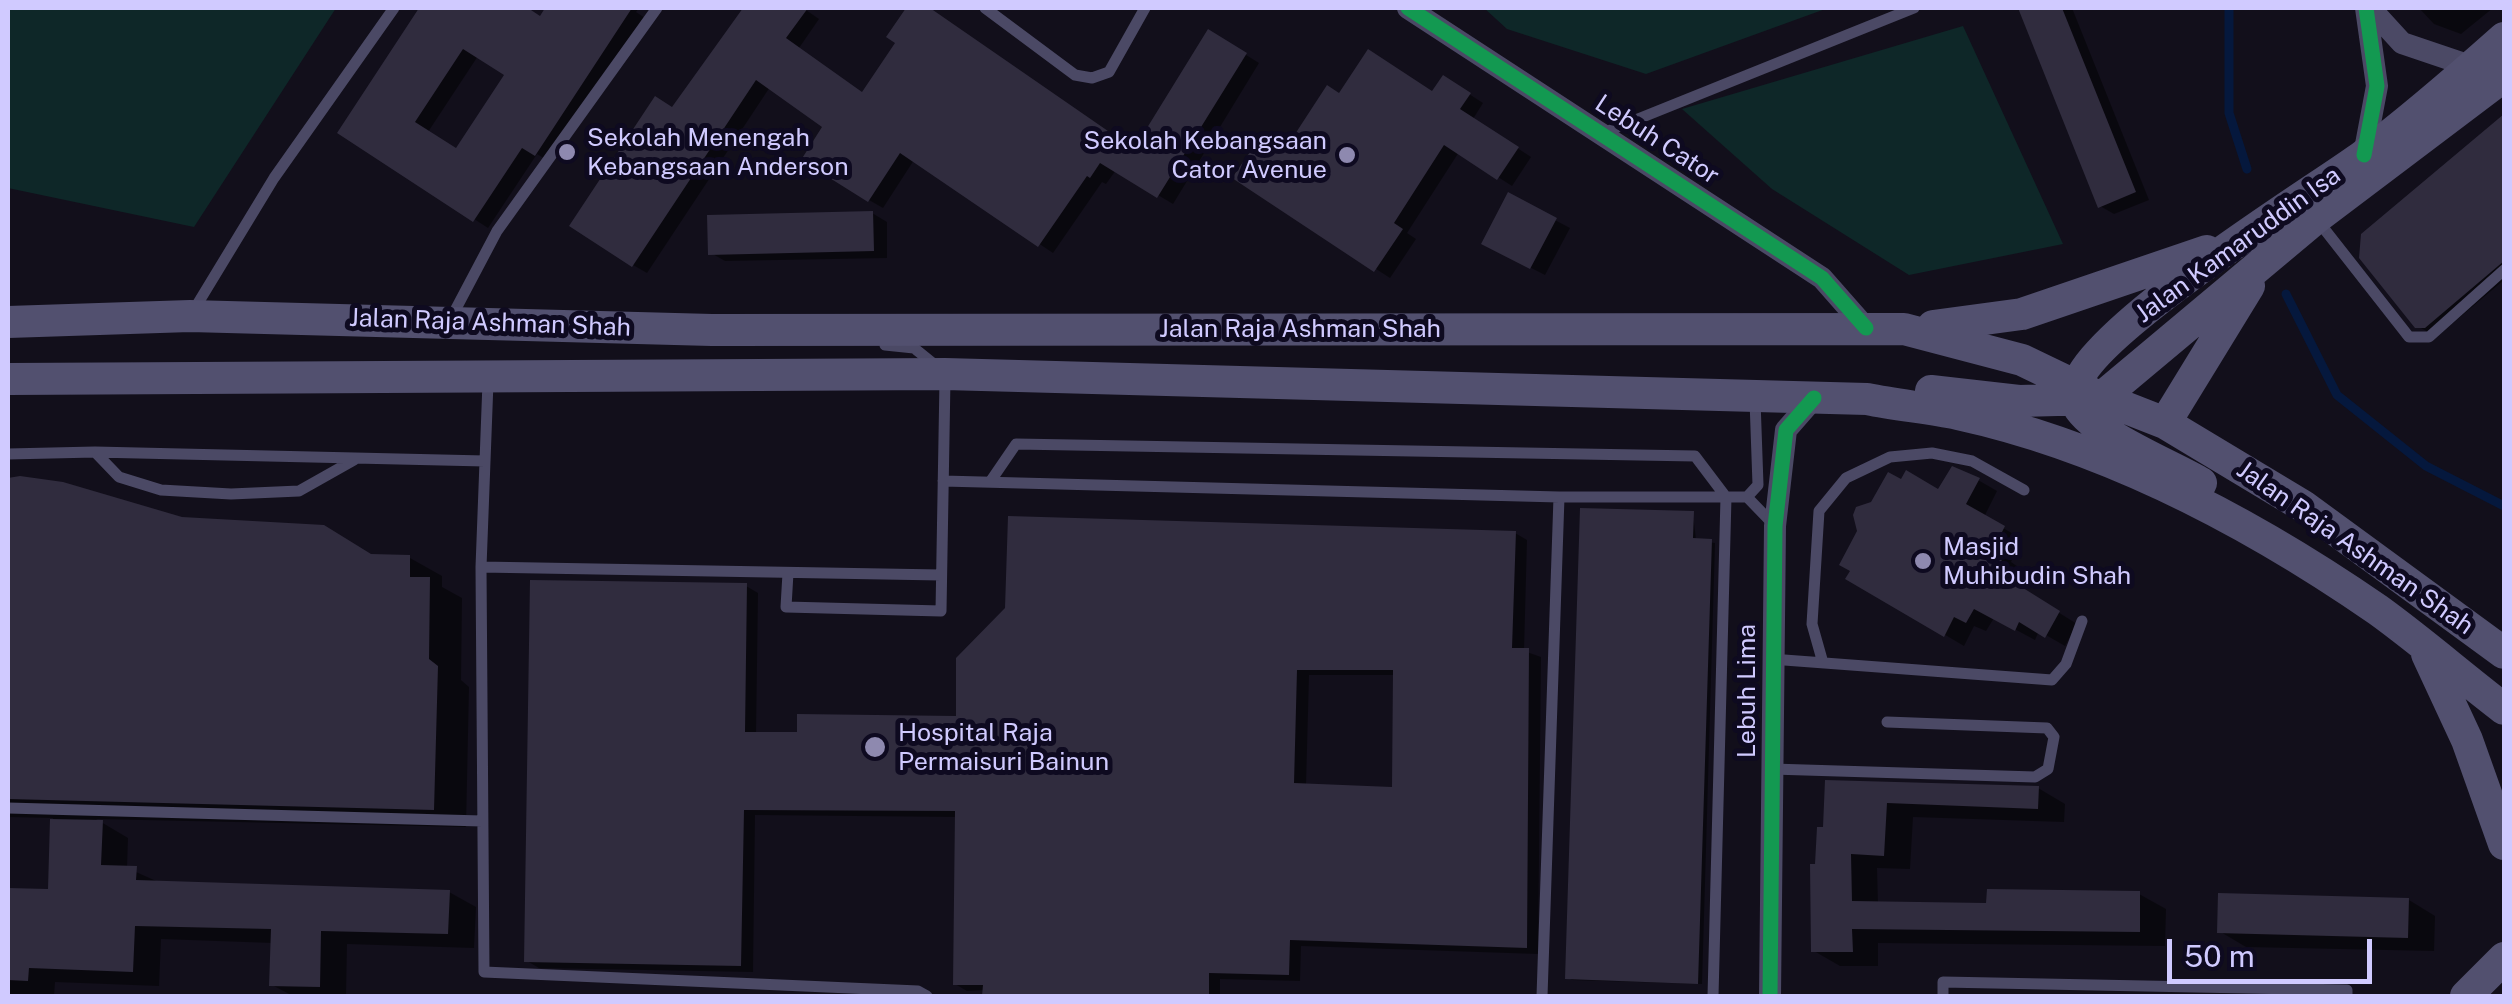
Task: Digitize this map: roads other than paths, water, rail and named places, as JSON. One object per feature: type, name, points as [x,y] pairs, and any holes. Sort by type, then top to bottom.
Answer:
[{"type":"main road","name":"Jalan Kamaruddin Isa","points":[[2256,247],[2504,38]]},
{"type":"main road","name":"Jalan Kamaruddin Isa","points":[[2083,395],[2095,354],[2137,315],[2256,247],[2316,218],[2504,76]]},
{"type":"main road","points":[[1904,329],[2022,314],[2256,247]]},
{"type":"main road","points":[[2165,423],[2256,247]]},
{"type":"main road","name":"Jalan Raja Ashman Shah","points":[[8,322],[190,316],[712,330],[1904,329],[1986,348],[2083,395],[2165,423],[2303,506],[2504,653]]},
{"type":"main road","name":"Jalan Raja Ashman Shah","points":[[8,379],[945,374],[1867,399],[1995,425],[2180,492],[2262,536],[2375,608],[2504,709]]},
{"type":"main road","points":[[1867,399],[1907,391],[1942,391],[2019,401],[2083,395],[2089,421],[2108,436],[2156,456],[2295,541],[2375,608]]},
{"type":"main road","points":[[2424,648],[2466,740],[2504,844]]},
{"type":"main road","points":[[2466,996],[2504,958]]},
{"type":"street","name":"Lebuh Cator","points":[[1408,8],[1822,278],[1866,328]]},
{"type":"street","points":[[2368,8],[2402,43],[2472,66]]},
{"type":"street","points":[[2364,155],[2377,86],[2368,8]]},
{"type":"street","name":"Lebuh Lima","points":[[1770,996],[1775,526],[1786,430],[1814,398]]},
{"type":"lane","points":[[190,316],[274,178],[394,8]]},
{"type":"lane","points":[[450,320],[497,231],[657,8]]},
{"type":"lane","points":[[986,8],[1075,75],[1092,78],[1109,72],[1146,8]]},
{"type":"lane","points":[[1601,134],[1914,8]]},
{"type":"lane","points":[[2316,218],[2409,338],[2428,337],[2504,270]]},
{"type":"lane","points":[[712,330],[914,348],[945,374],[941,611],[786,607],[788,572]]},
{"type":"lane","points":[[488,374],[481,567],[484,972],[918,990],[927,996]]},
{"type":"lane","points":[[943,481],[1559,497],[1747,497],[1758,486],[1755,396]]},
{"type":"lane","points":[[990,482],[1016,444],[1695,456],[1726,497],[1712,996]]},
{"type":"lane","points":[[8,454],[96,452],[485,461]]},
{"type":"lane","points":[[96,452],[120,477],[162,490],[231,494],[298,491],[358,458]]},
{"type":"lane","points":[[1823,662],[1812,624],[1819,510],[1846,478],[1890,457],[1932,453],[1972,460],[2024,490]]},
{"type":"lane","points":[[1542,996],[1559,497]]},
{"type":"lane","points":[[1747,497],[1775,526]]},
{"type":"lane","points":[[481,567],[941,575]]},
{"type":"lane","points":[[1771,658],[2052,680],[2066,664],[2082,621]]},
{"type":"lane","points":[[1772,768],[2035,777],[2048,769],[2054,737],[2047,728],[1887,722]]},
{"type":"lane","points":[[8,808],[482,821]]},
{"type":"lane","points":[[1943,996],[1943,982],[2347,990],[2347,996]]},
{"type":"waterway","points":[[2229,8],[2229,113],[2247,169]]},
{"type":"waterway","points":[[2286,294],[2337,395],[2426,466],[2504,506]]},
{"type":"place","name":"Sekolah Menengah Kebangsaan Anderson","points":[[567,152]]},
{"type":"place","name":"Sekolah Kebangsaan Cator Avenue","points":[[1347,155]]},
{"type":"place","name":"Masjid Muhibudin Shah","points":[[1923,561]]},
{"type":"place","name":"Hospital Raja Permaisuri Bainun","points":[[875,747]]}]
